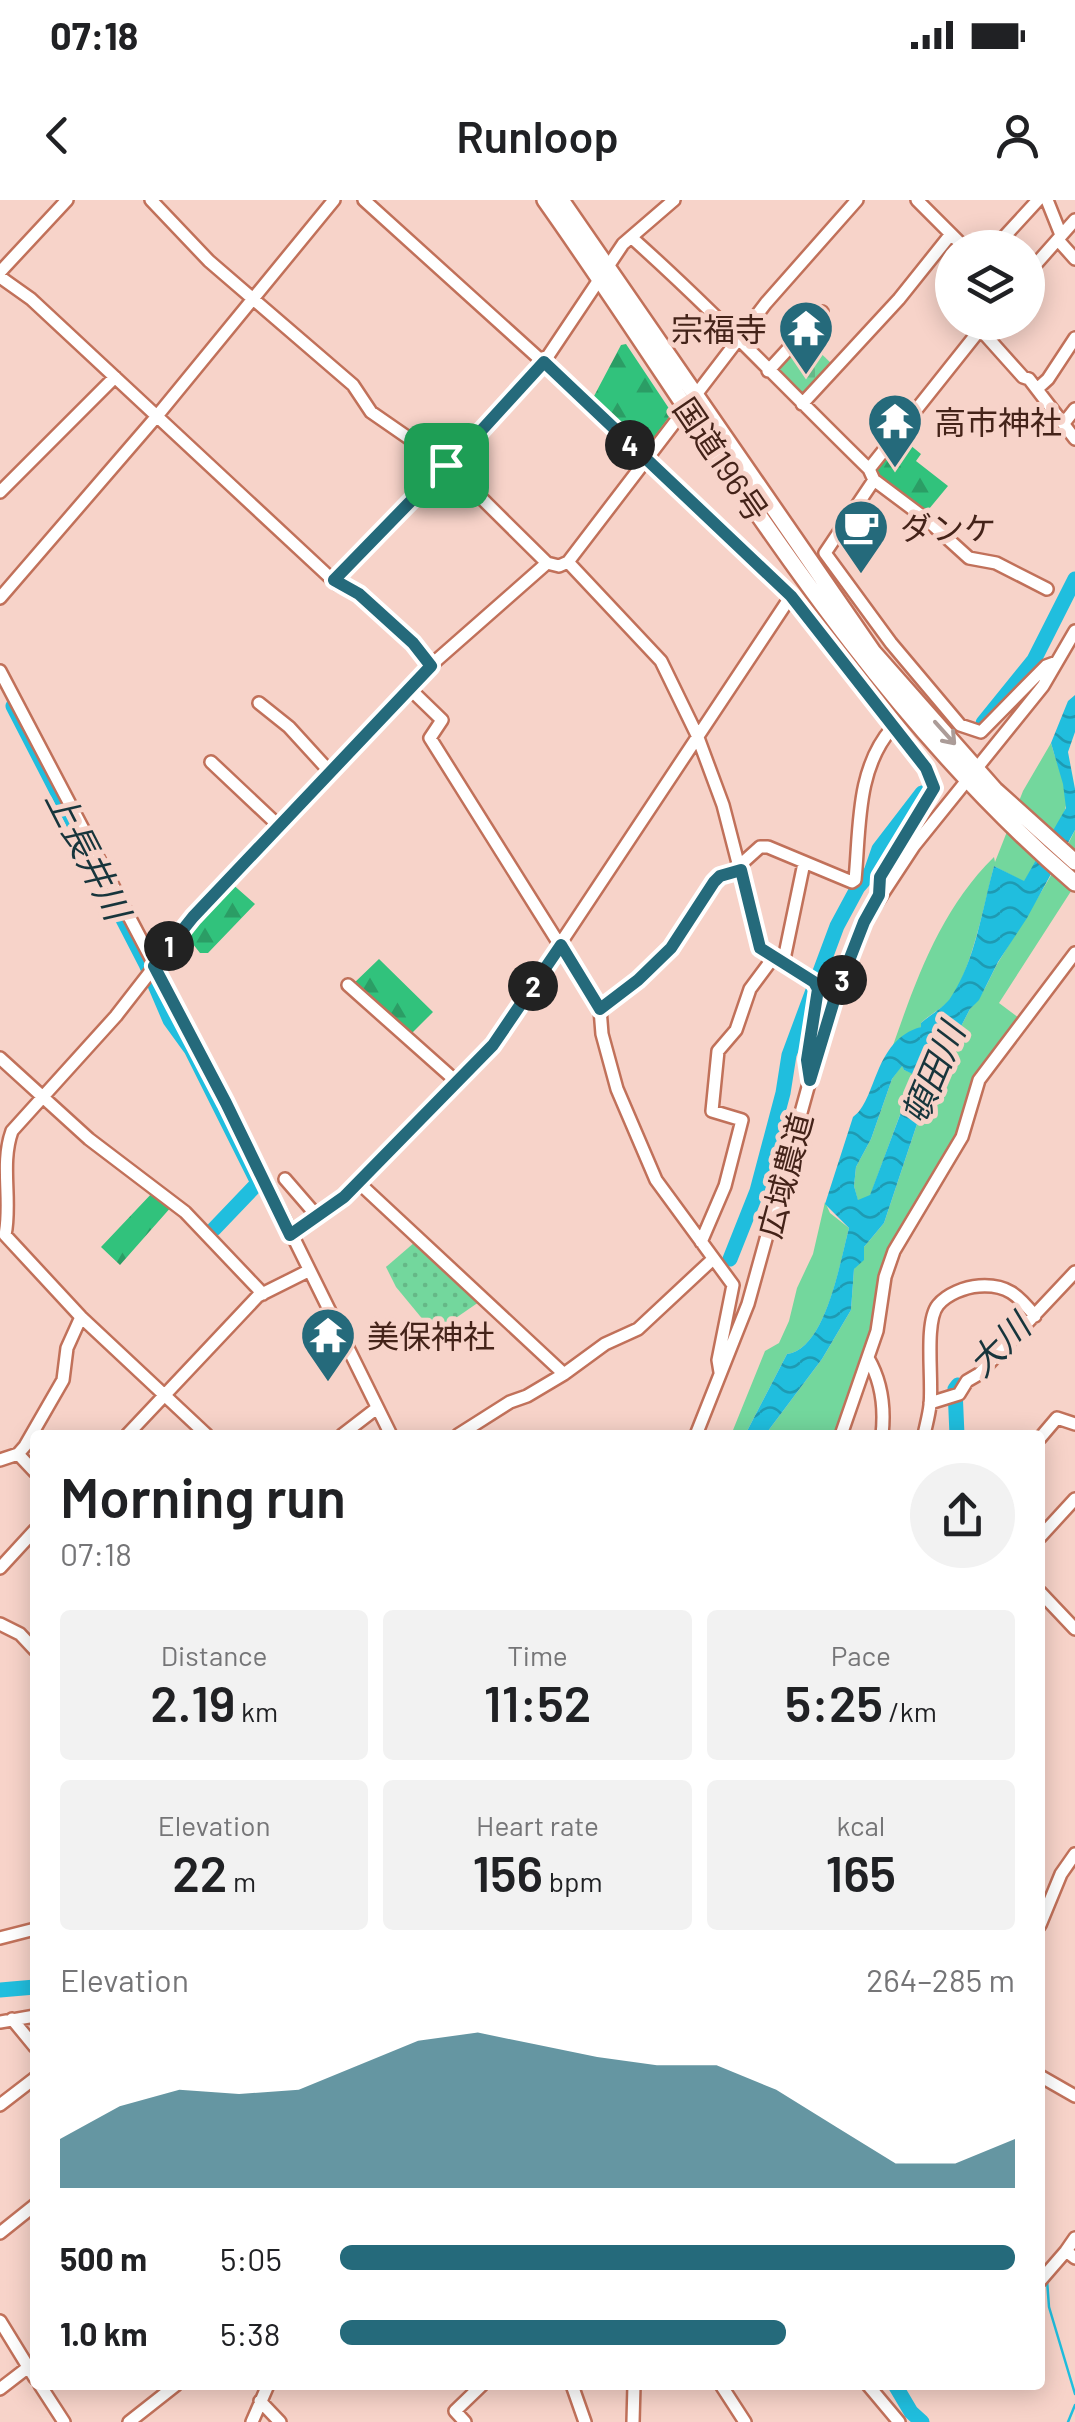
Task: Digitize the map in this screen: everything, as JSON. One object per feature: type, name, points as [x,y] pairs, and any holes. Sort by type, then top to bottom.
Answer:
[{"type":"highway","name":"国道196号","points":[[545,200],[603,272]]},
{"type":"highway","name":"国道196号","points":[[561,200],[603,272],[864,660],[972,777],[1073,875]]},
{"type":"street","points":[[67,200],[0,275],[31,298],[334,580],[359,594],[413,643],[431,666]]},
{"type":"street","points":[[151,200],[209,261],[353,385],[371,412],[448,466],[546,564],[559,566],[568,562],[766,303],[856,200]]},
{"type":"street","points":[[0,598],[157,416],[334,200]]},
{"type":"street","points":[[364,200],[544,362],[791,596],[926,768],[934,788],[880,877],[879,895]]},
{"type":"street","points":[[334,580],[448,466],[544,362],[603,272],[631,238],[674,200]]},
{"type":"street","points":[[918,200],[947,230]]},
{"type":"street","points":[[1010,230],[1038,200]]},
{"type":"street","points":[[1046,200],[1059,238],[1075,259]]},
{"type":"street","points":[[1045,254],[1075,220]]},
{"type":"street","points":[[631,238],[690,289],[871,475],[969,558],[996,562],[1047,589]]},
{"type":"street","points":[[802,404],[935,253]]},
{"type":"street","points":[[768,371],[822,312]]},
{"type":"street","points":[[1037,389],[1048,380],[1075,338]]},
{"type":"street","points":[[972,340],[871,475],[825,553],[891,643],[960,724],[981,732],[1046,666],[1058,662],[1075,630]]},
{"type":"street","points":[[995,340],[1075,439]]},
{"type":"street","points":[[0,492],[115,378]]},
{"type":"street","points":[[1064,424],[1075,408]]},
{"type":"street","points":[[568,562],[661,661],[697,735],[741,868],[754,936],[760,948],[814,982],[818,989],[807,1060],[810,1080]]},
{"type":"street","points":[[202,1430],[82,1317],[5,1236],[6,1146],[12,1132],[116,1016],[193,917],[431,666],[546,564]]},
{"type":"street","points":[[290,1235],[359,1183],[493,1045],[791,596]]},
{"type":"street","name":"広域農道","points":[[698,1430],[748,1304],[836,994],[864,922],[914,846],[972,777],[1058,662]]},
{"type":"street","points":[[0,670],[5,695],[226,1103],[388,1430]]},
{"type":"street","points":[[410,689],[442,720],[430,738],[600,1009],[602,1034],[617,1088],[656,1180],[733,1286],[718,1360],[720,1378]]},
{"type":"street","points":[[259,703],[289,727],[331,773]]},
{"type":"street","points":[[600,1009],[671,948],[714,882],[741,868],[760,848],[768,847],[855,880],[870,759],[892,728]]},
{"type":"street","points":[[211,762],[280,827]]},
{"type":"street","points":[[701,1242],[726,1186],[742,1120],[712,1111],[718,1051],[736,1030],[750,989],[778,961],[804,862]]},
{"type":"street","points":[[844,1430],[877,1331],[884,1277],[894,1251],[962,1138],[979,1080],[1075,953]]},
{"type":"street","points":[[348,985],[457,1082]]},
{"type":"street","points":[[0,1058],[88,1139],[186,1212],[263,1294]]},
{"type":"street","points":[[286,1180],[318,1216]]},
{"type":"street","points":[[359,1183],[564,1374]]},
{"type":"street","points":[[466,1430],[564,1374],[605,1344],[638,1330],[713,1258]]},
{"type":"street","points":[[132,1430],[263,1294],[308,1270]]},
{"type":"street","points":[[930,1403],[959,1394],[967,1381],[979,1374],[1075,1272]]},
{"type":"street","points":[[925,1430],[936,1308],[949,1296],[970,1286],[998,1284],[1018,1294],[1035,1316]]},
{"type":"street","points":[[33,1430],[63,1380],[67,1348],[82,1317]]},
{"type":"street","points":[[868,1358],[876,1373],[884,1413],[882,1430]]},
{"type":"street","points":[[348,1430],[377,1408]]},
{"type":"street","points":[[1045,1432],[1057,1418],[1075,1424]]},
{"type":"street","points":[[0,1460],[18,1454],[30,1434]]},
{"type":"street","points":[[18,1454],[30,1467]]},
{"type":"street","points":[[1045,1532],[1075,1499]]},
{"type":"street","points":[[0,1568],[30,1535]]},
{"type":"street","points":[[1045,1597],[1075,1629]]},
{"type":"street","points":[[0,1624],[20,1634],[30,1645]]},
{"type":"street","points":[[1045,1901],[1075,1854]]},
{"type":"street","points":[[0,1938],[30,1929]]},
{"type":"street","points":[[6,2020],[30,2043]]},
{"type":"street","points":[[1045,2079],[1075,2096]]},
{"type":"street","points":[[0,2105],[30,2082]]},
{"type":"street","points":[[0,2232],[30,2209]]},
{"type":"street","points":[[1045,2276],[1070,2254],[1075,2238]]},
{"type":"street","points":[[0,2321],[30,2365]]},
{"type":"street","points":[[0,2389],[30,2371]]},
{"type":"street","points":[[43,2390],[64,2422]]},
{"type":"street","points":[[129,2422],[170,2390]]},
{"type":"street","points":[[252,2422],[266,2390]]},
{"type":"street","points":[[465,2422],[454,2410],[476,2390]]},
{"type":"street","points":[[574,2390],[585,2422]]},
{"type":"street","points":[[632,2422],[634,2390]]},
{"type":"street","points":[[724,2390],[745,2422]]},
{"type":"street","points":[[872,2390],[899,2422]]},
{"type":"street","points":[[260,2401],[280,2422]]},
{"type":"green space","points":[[804,337],[834,366],[804,398],[773,373]]},
{"type":"green space","points":[[626,344],[672,413],[643,452],[594,404],[593,398],[621,345]]},
{"type":"green space","points":[[898,435],[921,454],[916,461],[948,486],[924,515],[876,477],[872,468]]},
{"type":"green space","points":[[1051,743],[1066,797],[1060,823],[1024,882],[994,866],[976,939],[955,993],[891,1051],[944,923],[994,857],[995,862],[1023,791]]},
{"type":"green space","points":[[1075,830],[1075,885],[999,1003],[1019,1018],[974,1076],[958,1136],[899,1232],[884,1266],[873,1328],[836,1430],[769,1430],[822,1359],[851,1310],[854,1269],[864,1247],[884,1223],[929,1088],[970,1009]]},
{"type":"green space","points":[[230,882],[255,904],[208,953],[200,953],[185,934]]},
{"type":"green space","points":[[379,959],[433,1012],[409,1036],[352,985]]},
{"type":"green space","points":[[902,1065],[915,1074],[870,1196],[858,1201],[854,1186],[856,1167],[871,1139],[892,1079]]},
{"type":"green space","points":[[154,1191],[172,1206],[120,1265],[101,1247]]},
{"type":"green space","points":[[825,1202],[830,1213],[849,1228],[829,1302],[812,1337],[800,1349],[787,1354],[748,1430],[733,1430],[765,1351],[779,1343],[789,1321],[797,1288],[813,1254]]},
{"type":"green space","points":[[415,1242],[479,1302],[434,1333],[396,1287],[386,1267]]},
{"type":"water","name":"頓田川","points":[[1075,695],[1075,732],[1068,752],[1075,789],[1075,830],[979,1000],[970,1009],[929,1088],[884,1223],[864,1247],[864,1260],[854,1269],[851,1310],[822,1359],[769,1430],[748,1430],[787,1354],[800,1349],[812,1337],[829,1302],[849,1228],[825,1204],[853,1117],[861,1109],[894,1044],[921,1027],[949,1000],[960,982],[994,866],[1024,881],[1066,808],[1051,743],[1068,701]],"holes":[[[902,1066],[915,1075],[870,1195],[858,1200],[854,1186],[856,1167],[871,1139],[892,1079]]]},
{"type":"waterway","points":[[325,353],[349,374]]},
{"type":"waterway","points":[[422,454],[437,465]]},
{"type":"waterway","points":[[983,723],[1034,660],[1075,579]]},
{"type":"waterway","name":"上長井川","points":[[13,706],[146,964],[170,1020],[191,1049],[258,1183],[214,1229]]},
{"type":"waterway","points":[[730,1259],[757,1191],[789,1055],[837,926],[858,887],[871,872],[879,849],[922,793]]},
{"type":"waterway","name":"大川","points":[[957,1430],[958,1385]]},
{"type":"waterway","points":[[0,1990],[30,1987]]},
{"type":"waterway","points":[[1047,2280],[1049,2307],[1075,2394]]},
{"type":"waterway","name":"大川","points":[[898,2390],[922,2422]]},
{"type":"waterway","points":[[1068,2422],[1075,2405]]},
{"type":"place","name":"宗福寺","points":[[806,377]]},
{"type":"place","name":"高市神社","points":[[895,470]]},
{"type":"place","name":"ダンケ","points":[[861,576]]},
{"type":"place","name":"美保神社","points":[[328,1384]]},
{"type":"route","points":[[544,362],[791,596],[926,768],[934,788],[880,877],[879,895],[864,922],[836,994],[810,1080],[807,1060],[818,989],[814,982],[760,948],[741,870],[726,874],[714,882],[671,948],[600,1009],[561,945],[493,1045],[344,1197],[290,1235],[154,966],[193,917],[431,666],[413,643],[359,594],[334,580],[446,465],[544,362]]}]
